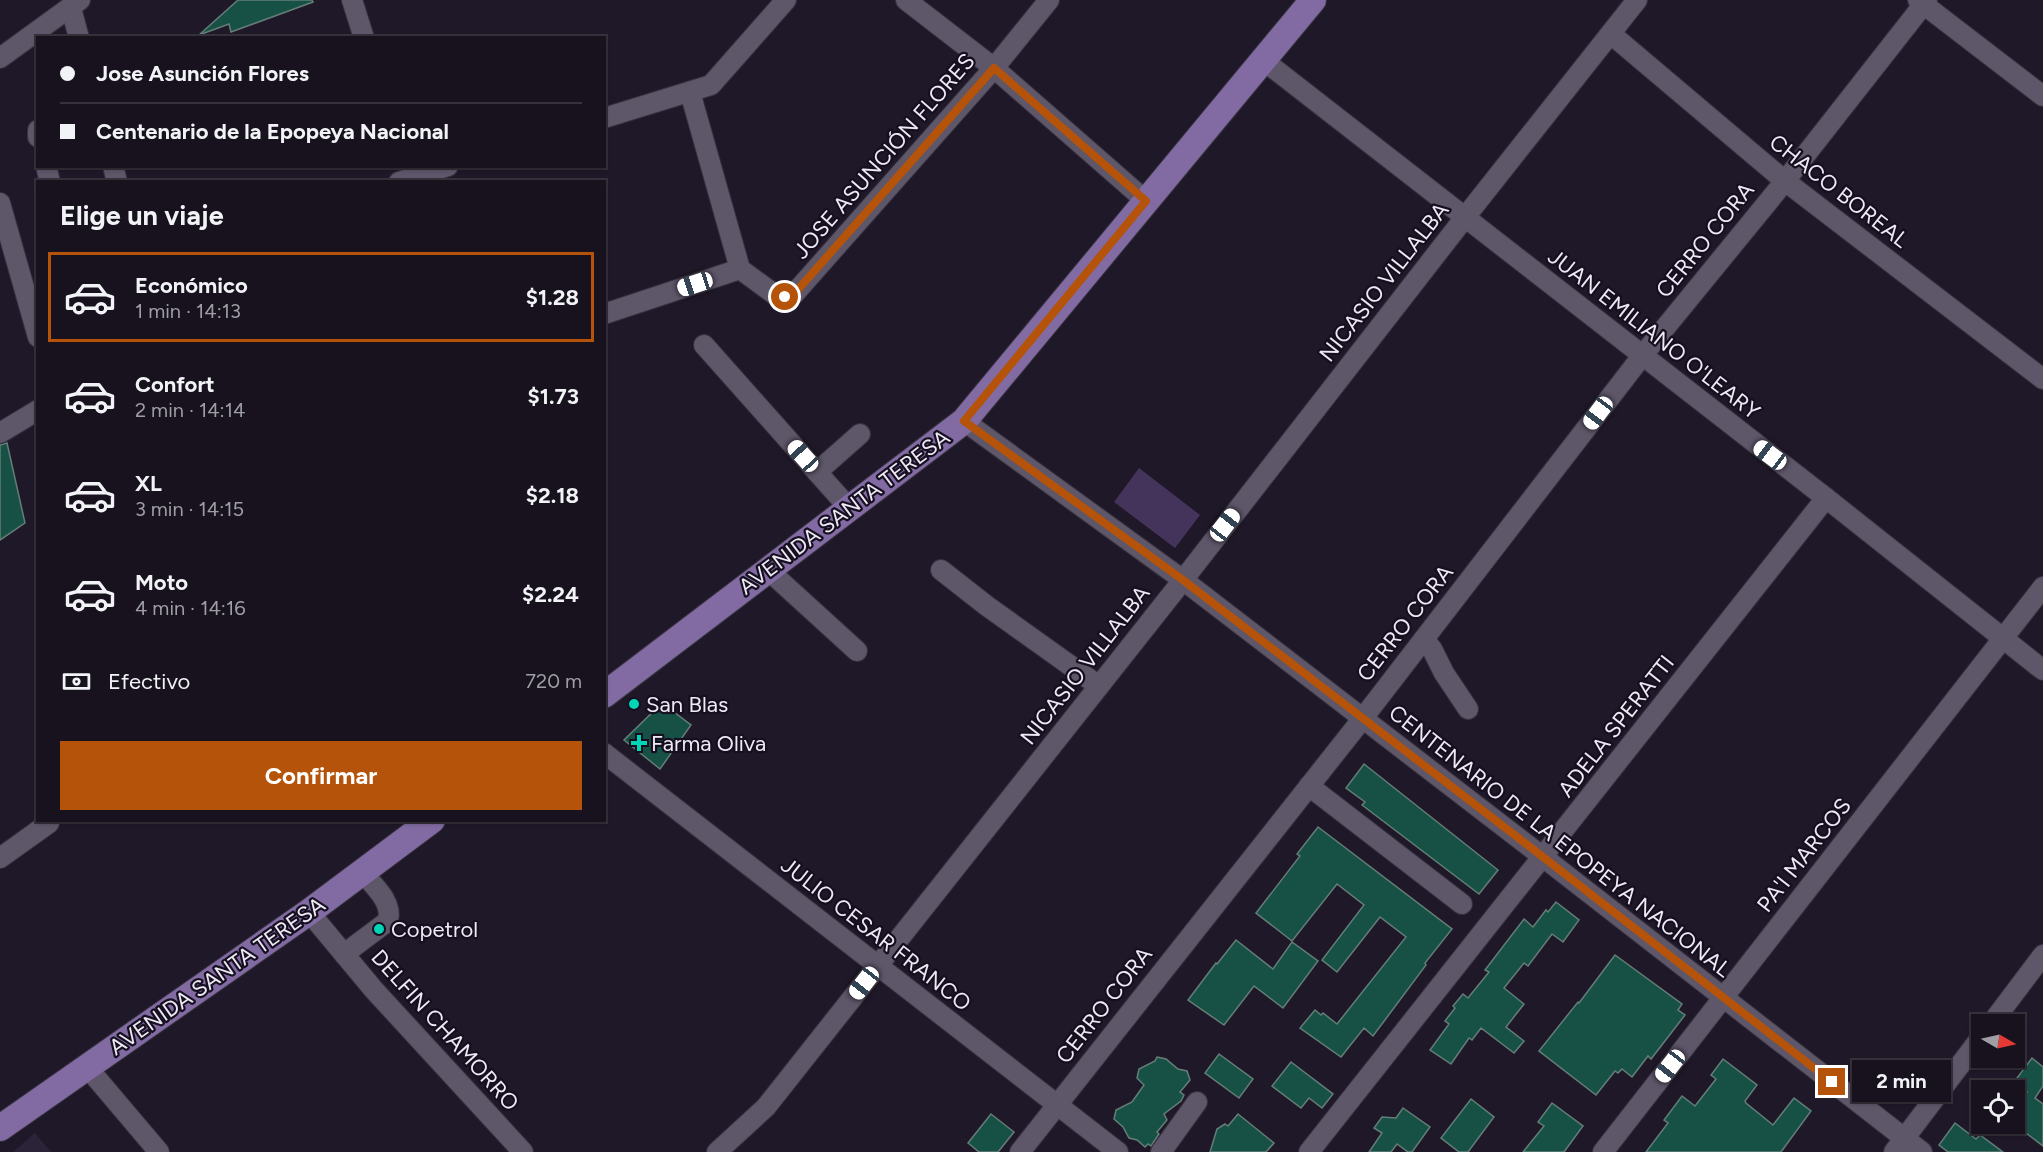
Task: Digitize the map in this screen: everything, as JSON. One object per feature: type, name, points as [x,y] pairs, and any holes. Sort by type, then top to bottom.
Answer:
[{"type":"main road","name":"AVENIDA SANTA TERESA","points":[[606,693],[964,421],[1313,0]]},
{"type":"main road","name":"AVENIDA SANTA TERESA","points":[[0,1128],[309,912],[429,822]]},
{"type":"street","points":[[352,0],[363,36]]},
{"type":"street","points":[[606,117],[711,85],[786,0]]},
{"type":"street","points":[[906,0],[994,68],[1146,201]]},
{"type":"street","name":"JOSE ASUNCIÓN FLORES","points":[[740,269],[777,296],[785,297],[794,294],[994,68],[1049,0]]},
{"type":"street","name":"NICASIO VILLALBA","points":[[717,1152],[766,1107],[1183,580],[1637,0]]},
{"type":"street","points":[[1922,2],[2043,96]]},
{"type":"street","name":"CERRO CORA","points":[[1020,1152],[1363,718],[1641,356],[1785,181],[1922,2]]},
{"type":"street","points":[[0,58],[75,4],[79,36]]},
{"type":"street","name":"CHACO BOREAL","points":[[1611,34],[1785,181],[2043,379]]},
{"type":"street","name":"JUAN EMILIANO O'LEARY","points":[[1263,60],[1466,216],[1641,356],[1826,498],[2043,670]]},
{"type":"street","points":[[606,313],[740,269],[690,92]]},
{"type":"street","points":[[405,177],[440,168]]},
{"type":"street","points":[[0,203],[36,330]]},
{"type":"street","points":[[704,345],[849,508]]},
{"type":"street","points":[[0,433],[36,411]]},
{"type":"street","name":"CENTENARIO DE LA EPOPEYA NACIONAL","points":[[964,421],[1183,580],[1543,857],[1724,998],[1899,1145],[1922,1152]]},
{"type":"street","points":[[817,472],[860,434]]},
{"type":"street","name":"ADELA SPERATTI","points":[[1309,1152],[1826,498]]},
{"type":"street","points":[[768,570],[857,651]]},
{"type":"street","points":[[941,570],[1099,686]]},
{"type":"street","name":"PA'I MARCOS","points":[[1603,1152],[2043,587]]},
{"type":"street","points":[[1424,639],[1468,709]]},
{"type":"street","name":"JULIO CESAR FRANCO","points":[[606,755],[1118,1152]]},
{"type":"street","points":[[1309,786],[1462,904]]},
{"type":"street","points":[[0,858],[49,823]]},
{"type":"street","points":[[344,954],[388,921],[390,913],[386,901],[363,873]]},
{"type":"street","name":"DELFIN CHAMORRO","points":[[309,912],[374,990],[523,1152]]},
{"type":"street","points":[[1998,1014],[2043,955]]},
{"type":"street","points":[[1899,1145],[1971,1050]]},
{"type":"street","points":[[87,1067],[159,1152]]},
{"type":"street","points":[[1161,1152],[1197,1102]]},
{"type":"shaded area","points":[[1139,468],[1200,515],[1175,548],[1114,502]]},
{"type":"shaded area","points":[[35,1133],[51,1152],[13,1152]]},
{"type":"building","points":[[238,0],[312,0],[313,2],[231,32],[229,24],[199,35]]},
{"type":"building","points":[[7,443],[25,523],[0,540],[0,445]]},
{"type":"building","points":[[662,703],[691,725],[660,769],[624,740]]},
{"type":"building","points":[[1364,764],[1498,870],[1479,894],[1362,805],[1365,802],[1346,788]]},
{"type":"building","points":[[1318,827],[1452,929],[1373,1036],[1364,1028],[1341,1057],[1300,1028],[1315,1010],[1337,1024],[1406,937],[1380,917],[1337,972],[1322,960],[1364,905],[1337,884],[1292,941],[1256,913],[1300,856],[1297,854]]},
{"type":"building","points":[[1556,902],[1579,920],[1563,942],[1552,934],[1528,966],[1524,963],[1504,988],[1524,1004],[1506,1027],[1524,1041],[1514,1053],[1481,1028],[1472,1040],[1469,1038],[1451,1064],[1430,1050],[1449,1024],[1445,1021],[1455,1008],[1453,1006],[1463,994],[1468,998],[1489,972],[1485,970],[1524,919],[1533,927],[1546,910],[1548,912]]},
{"type":"building","points":[[1236,940],[1273,969],[1292,942],[1318,961],[1283,1008],[1254,986],[1224,1025],[1188,1000]]},
{"type":"building","points":[[1615,955],[1682,1004],[1678,1010],[1685,1015],[1651,1059],[1648,1056],[1632,1077],[1622,1069],[1618,1073],[1615,1071],[1596,1095],[1539,1051]]},
{"type":"building","points":[[1219,1054],[1253,1079],[1239,1098],[1205,1073]]},
{"type":"building","points":[[1157,1057],[1166,1059],[1178,1069],[1187,1071],[1190,1080],[1180,1092],[1184,1095],[1181,1101],[1164,1114],[1167,1120],[1157,1132],[1159,1134],[1151,1146],[1148,1144],[1145,1147],[1137,1140],[1129,1138],[1123,1127],[1114,1119],[1116,1110],[1132,1102],[1144,1085],[1137,1078],[1139,1069],[1155,1061]]},
{"type":"building","points":[[2032,1058],[2043,1067],[2043,1086],[2035,1098],[2043,1104],[2043,1146],[2025,1132],[2025,1094],[2027,1092],[2025,1080],[2016,1080]]},
{"type":"building","points":[[1723,1059],[1757,1085],[1745,1101],[1773,1125],[1794,1098],[1811,1111],[1781,1152],[1646,1152],[1668,1123],[1664,1120],[1682,1096],[1695,1106],[1716,1079],[1711,1075]]},
{"type":"building","points":[[1291,1062],[1333,1094],[1322,1108],[1309,1098],[1301,1108],[1272,1086]]},
{"type":"building","points":[[1471,1099],[1494,1117],[1468,1152],[1459,1152],[1441,1138]]},
{"type":"building","points":[[1552,1103],[1583,1126],[1564,1152],[1523,1152],[1544,1126],[1538,1122]]},
{"type":"building","points":[[1403,1108],[1430,1127],[1412,1152],[1408,1152],[1397,1144],[1391,1152],[1369,1152],[1382,1133],[1374,1128],[1382,1117],[1396,1118]]},
{"type":"building","points":[[991,1114],[1014,1132],[998,1152],[979,1152],[968,1143]]},
{"type":"building","points":[[1238,1114],[1274,1143],[1266,1152],[1210,1152],[1217,1129],[1225,1124],[1228,1126]]},
{"type":"building","points":[[1955,1123],[1976,1139],[1980,1135],[2003,1152],[1948,1152],[1939,1145]]},
{"type":"place","name":"San Blas","points":[[634,704]]},
{"type":"place","name":"Farma Oliva","points":[[639,743]]},
{"type":"place","name":"Copetrol","points":[[379,929]]},
{"type":"route","points":[[785,297],[794,294],[994,68],[1146,201],[964,421],[1183,580],[1832,1082]]}]
